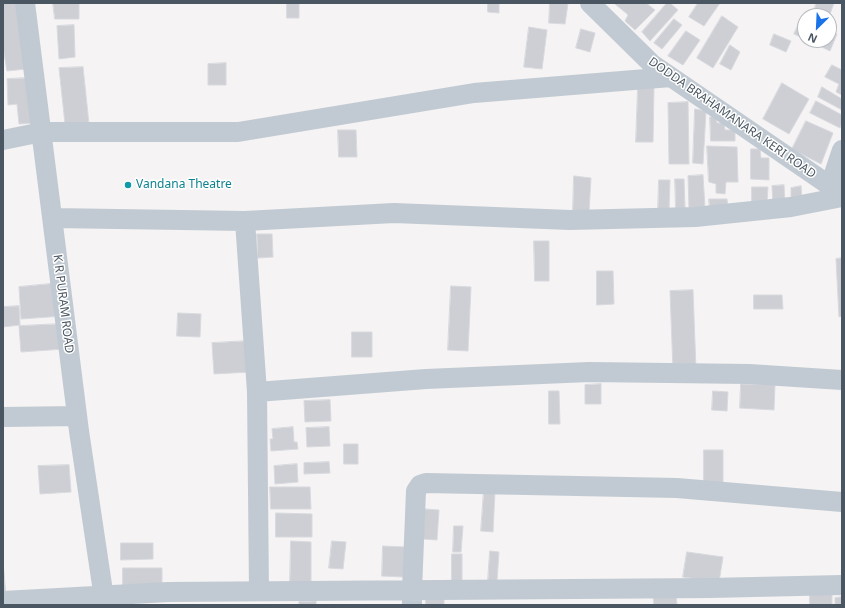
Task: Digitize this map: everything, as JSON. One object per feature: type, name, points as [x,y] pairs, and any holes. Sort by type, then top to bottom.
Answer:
[{"type":"street","name":"K R PURAM ROAD","points":[[25,3],[77,416],[105,600]]},
{"type":"street","name":"DODDA BRAHAMANARA KERI ROAD","points":[[590,3],[652,64],[838,192]]},
{"type":"street","points":[[3,140],[42,132],[238,132],[474,93],[671,77]]},
{"type":"street","points":[[53,218],[244,221],[394,213],[570,220],[695,217],[791,207],[838,192],[842,150]]},
{"type":"street","points":[[244,221],[256,392],[259,591]]},
{"type":"street","points":[[256,392],[426,379],[589,372],[749,374],[842,380]]},
{"type":"street","points":[[3,417],[77,416]]},
{"type":"street","points":[[412,598],[416,491],[420,484],[677,488],[842,502]]},
{"type":"street","points":[[3,601],[105,600],[168,592],[259,591],[412,598],[695,588],[842,585]]},
{"type":"building","points":[[3,3],[17,3],[26,69],[7,71],[3,47]]},
{"type":"building","points":[[53,3],[79,3],[79,19],[55,19]]},
{"type":"building","points":[[287,3],[299,3],[299,18],[287,18]]},
{"type":"building","points":[[488,3],[499,3],[499,13],[488,12]]},
{"type":"building","points":[[550,3],[568,3],[565,24],[549,23]]},
{"type":"building","points":[[614,3],[646,3],[655,10],[635,30],[625,21],[628,15]]},
{"type":"building","points":[[667,3],[670,3],[678,10],[650,41],[642,32]]},
{"type":"building","points":[[698,3],[720,3],[704,26],[689,17]]},
{"type":"building","points":[[816,3],[834,3],[832,8],[815,8]]},
{"type":"building","points":[[722,16],[738,27],[713,68],[697,58]]},
{"type":"building","points":[[674,19],[682,25],[662,49],[654,43]]},
{"type":"building","points":[[74,25],[75,57],[59,59],[57,26]]},
{"type":"building","points":[[529,27],[547,30],[542,69],[524,67]]},
{"type":"building","points":[[797,28],[797,35],[794,34]]},
{"type":"building","points":[[581,29],[595,33],[590,52],[576,48]]},
{"type":"building","points":[[686,31],[700,40],[683,65],[668,56]]},
{"type":"building","points":[[774,34],[791,41],[786,52],[770,45]]},
{"type":"building","points":[[730,45],[740,52],[731,70],[720,64]]},
{"type":"building","points":[[824,48],[831,48],[830,51]]},
{"type":"building","points":[[226,63],[226,85],[208,85],[208,64]]},
{"type":"building","points":[[832,65],[842,70],[842,95],[836,92],[839,84],[825,77]]},
{"type":"building","points":[[83,67],[89,124],[65,124],[59,68]]},
{"type":"building","points":[[28,78],[33,123],[19,124],[17,104],[8,105],[7,79]]},
{"type":"building","points":[[782,83],[809,99],[789,134],[763,119]]},
{"type":"building","points":[[638,87],[654,87],[653,142],[636,142]]},
{"type":"building","points":[[822,87],[842,99],[842,110],[818,97]]},
{"type":"building","points":[[816,101],[842,115],[840,128],[810,113]]},
{"type":"building","points":[[688,102],[689,164],[669,164],[668,103]]},
{"type":"building","points":[[695,109],[706,111],[703,164],[693,163]]},
{"type":"building","points":[[710,117],[716,117],[717,123],[724,123],[725,130],[735,130],[735,141],[711,141]]},
{"type":"building","points":[[806,121],[833,133],[821,164],[792,149]]},
{"type":"building","points":[[338,130],[356,130],[357,157],[339,157]]},
{"type":"building","points":[[707,146],[737,147],[738,182],[726,182],[725,194],[716,193],[716,184],[709,182]]},
{"type":"building","points":[[751,149],[760,149],[761,158],[769,158],[769,180],[751,179]]},
{"type":"building","points":[[703,175],[705,208],[689,209],[688,176]]},
{"type":"building","points":[[574,176],[591,178],[589,212],[573,210]]},
{"type":"building","points":[[675,179],[684,179],[685,208],[676,208]]},
{"type":"building","points":[[659,180],[670,180],[669,211],[658,211]]},
{"type":"building","points":[[784,185],[785,203],[773,204],[772,186]]},
{"type":"building","points":[[801,186],[802,199],[791,199],[791,188]]},
{"type":"building","points":[[752,187],[768,187],[767,203],[752,204]]},
{"type":"building","points":[[709,199],[727,199],[728,209],[710,210]]},
{"type":"building","points":[[257,234],[272,234],[273,257],[258,258]]},
{"type":"building","points":[[534,241],[549,241],[549,281],[535,281]]},
{"type":"building","points":[[842,258],[842,316],[839,317],[836,259]]},
{"type":"building","points":[[597,271],[613,271],[614,304],[597,305]]},
{"type":"building","points":[[60,283],[63,316],[21,319],[19,287]]},
{"type":"building","points":[[451,286],[471,287],[468,351],[448,350]]},
{"type":"building","points":[[693,290],[696,370],[673,370],[670,291]]},
{"type":"building","points":[[754,295],[782,295],[783,309],[754,309]]},
{"type":"building","points":[[19,306],[20,325],[3,327],[3,307]]},
{"type":"building","points":[[178,313],[201,314],[200,337],[177,336]]},
{"type":"building","points":[[62,324],[64,349],[21,352],[19,326]]},
{"type":"building","points":[[352,332],[372,332],[372,357],[352,357]]},
{"type":"building","points":[[248,341],[250,372],[214,374],[212,343]]},
{"type":"building","points":[[601,384],[601,404],[585,404],[585,385]]},
{"type":"building","points":[[741,384],[775,385],[774,410],[740,408]]},
{"type":"building","points":[[549,391],[559,391],[560,424],[549,424]]},
{"type":"building","points":[[713,391],[728,392],[727,411],[712,410]]},
{"type":"building","points":[[330,400],[331,421],[305,422],[304,401]]},
{"type":"building","points":[[293,427],[294,442],[297,442],[298,449],[271,451],[270,439],[273,439],[272,429]]},
{"type":"building","points":[[329,427],[330,446],[307,447],[306,428]]},
{"type":"building","points":[[344,444],[358,444],[358,464],[344,464]]},
{"type":"building","points":[[704,450],[723,450],[723,483],[704,482]]},
{"type":"building","points":[[329,462],[330,473],[304,474],[304,463]]},
{"type":"building","points":[[297,464],[298,482],[275,484],[274,466]]},
{"type":"building","points":[[69,465],[71,492],[40,494],[38,466]]},
{"type":"building","points":[[270,487],[310,487],[311,509],[271,509]]},
{"type":"building","points":[[484,490],[495,491],[493,532],[481,531]]},
{"type":"building","points":[[425,509],[439,510],[437,540],[423,539]]},
{"type":"building","points":[[276,513],[312,514],[312,537],[276,537]]},
{"type":"building","points":[[454,526],[463,526],[461,552],[453,552]]},
{"type":"building","points":[[291,541],[311,542],[311,583],[290,583]]},
{"type":"building","points":[[332,541],[346,542],[343,569],[329,568]]},
{"type":"building","points":[[121,543],[153,543],[153,559],[121,560]]},
{"type":"building","points":[[383,546],[405,547],[403,577],[382,576]]},
{"type":"building","points":[[490,551],[499,552],[497,581],[488,581]]},
{"type":"building","points":[[687,552],[723,557],[719,582],[683,577]]},
{"type":"building","points":[[452,554],[462,554],[462,581],[452,581]]},
{"type":"building","points":[[3,561],[6,597],[3,597]]},
{"type":"building","points":[[123,568],[162,568],[162,585],[123,585]]},
{"type":"building","points":[[810,593],[832,593],[832,605],[810,605]]},
{"type":"building","points":[[676,595],[677,605],[654,605],[653,596]]},
{"type":"building","points":[[426,597],[444,597],[444,605],[426,605]]},
{"type":"building","points":[[842,597],[842,605],[835,605],[835,598]]},
{"type":"building","points":[[316,601],[316,605],[299,605],[299,602]]},
{"type":"place","name":"Vandana Theatre","points":[[128,185]]}]
